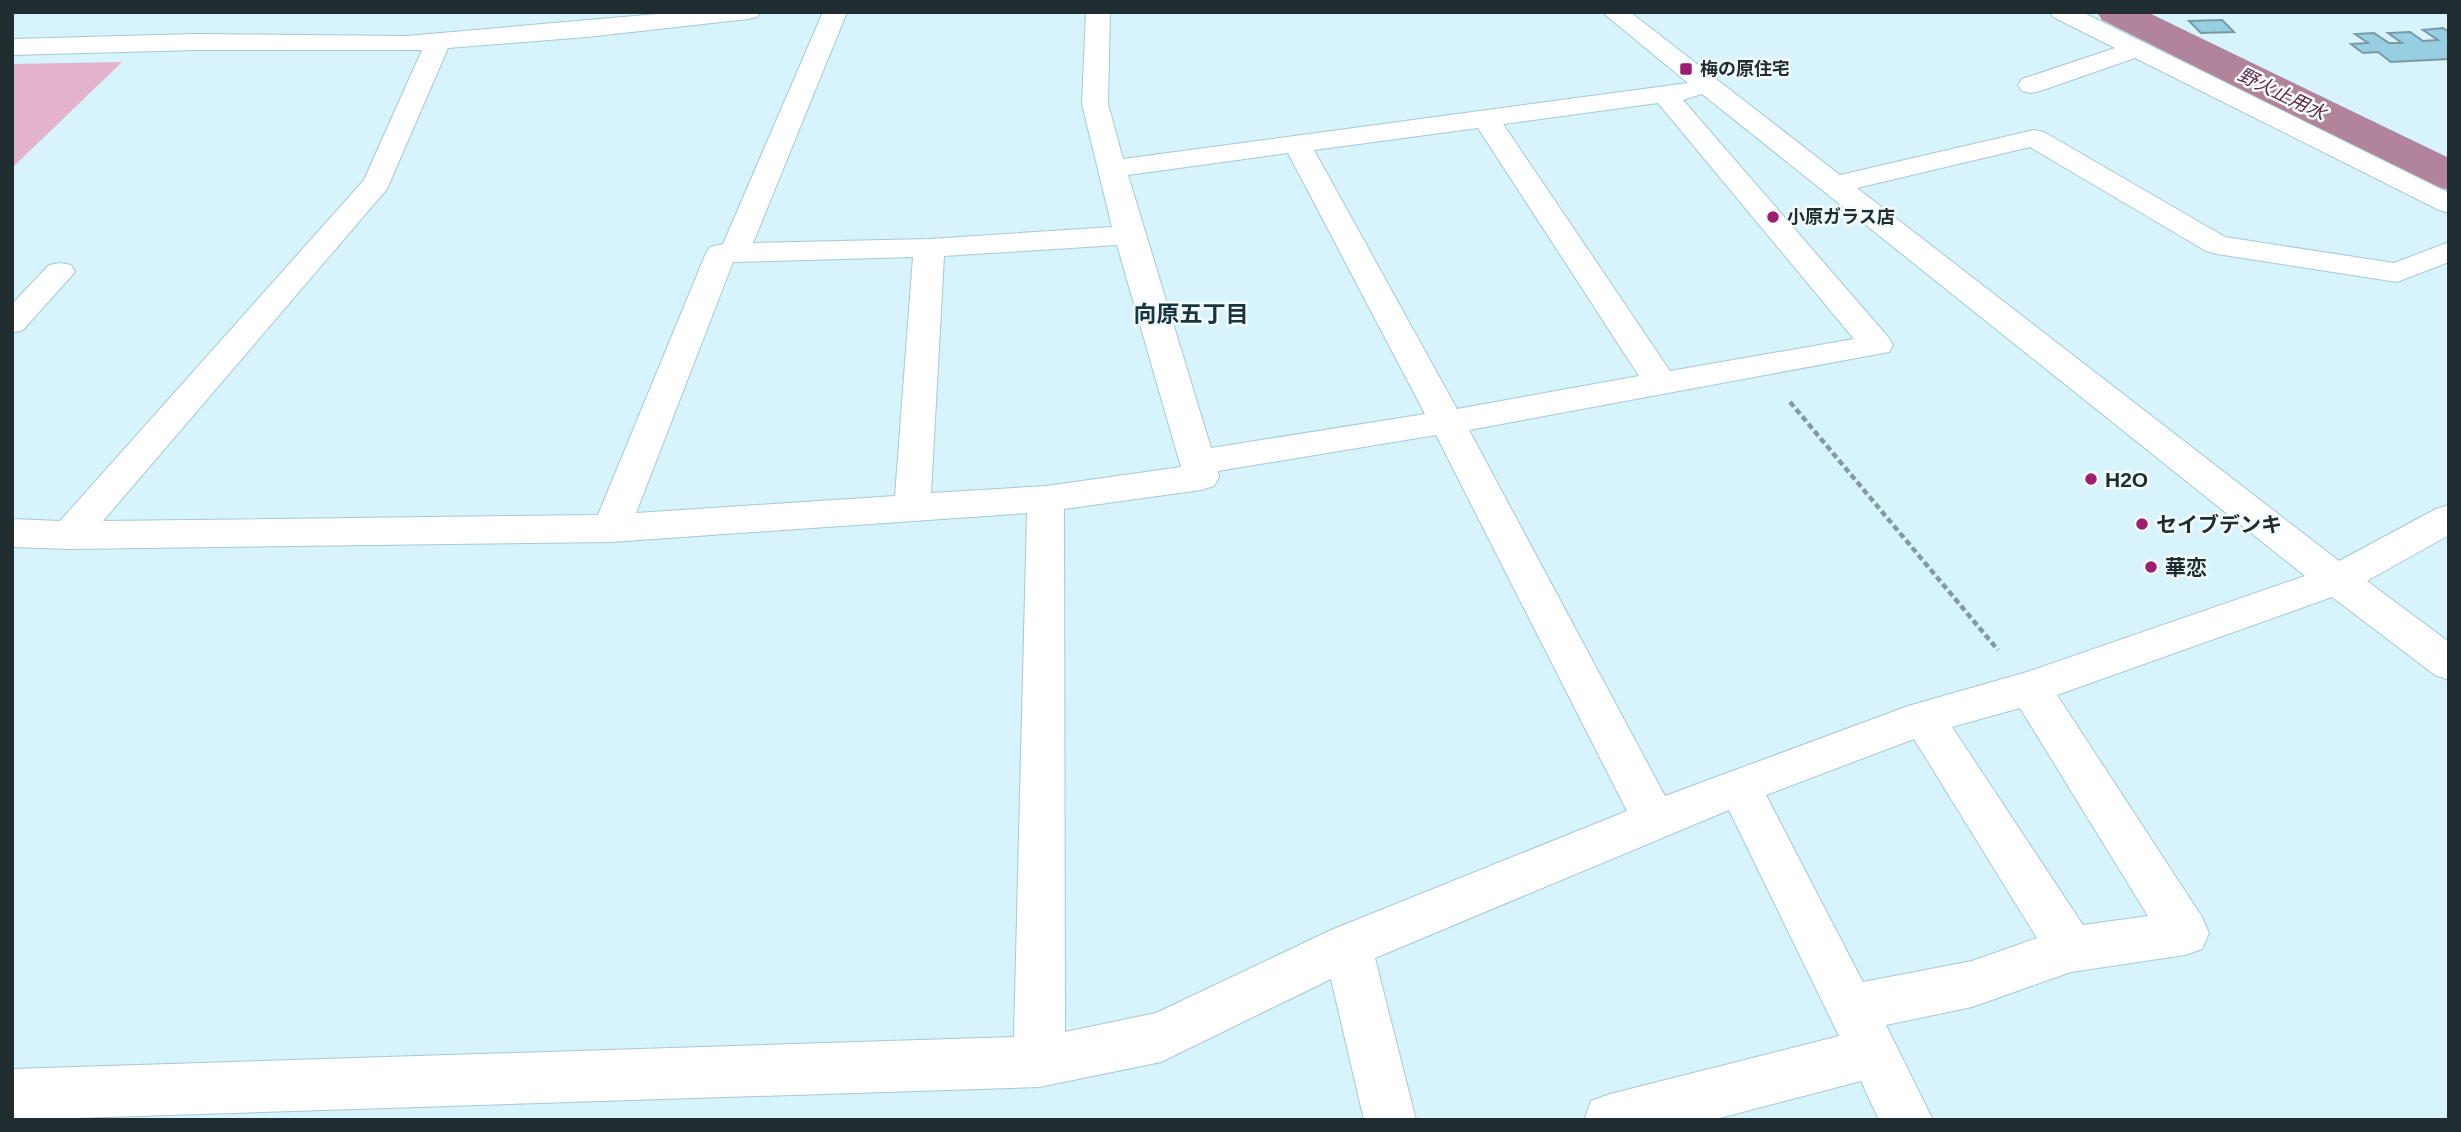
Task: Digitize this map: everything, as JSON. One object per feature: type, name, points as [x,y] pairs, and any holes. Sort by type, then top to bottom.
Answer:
[{"type":"street","points":[[12,47],[195,42],[406,44],[587,30],[748,12]]},
{"type":"street","points":[[611,528],[728,253],[835,12]]},
{"type":"street","points":[[12,533],[69,535],[611,528],[1046,499],[1201,477],[1129,234],[1095,104],[1098,12]]},
{"type":"street","points":[[1614,12],[1832,186],[2337,580],[2449,664]]},
{"type":"street","points":[[2073,14],[2137,49],[2449,204]]},
{"type":"street","points":[[195,42],[212,22]]},
{"type":"street","points":[[69,535],[377,183],[438,42]]},
{"type":"street","points":[[2031,85],[2137,49]]},
{"type":"street","points":[[1111,169],[1710,88]]},
{"type":"street","points":[[1198,461],[1447,422],[1877,345],[1664,94]]},
{"type":"street","points":[[1486,118],[1661,384]]},
{"type":"street","points":[[1832,186],[2034,138],[2217,245],[2397,273],[2449,251]]},
{"type":"street","points":[[1297,144],[1447,422],[1655,821]]},
{"type":"street","points":[[728,253],[929,248],[1129,234]]},
{"type":"street","points":[[912,510],[929,248]]},
{"type":"street","points":[[12,323],[60,272]]},
{"type":"street","points":[[1039,1062],[1046,499]]},
{"type":"street","points":[[12,1095],[1039,1062],[1161,1037],[1348,946],[1739,786],[1923,718],[2030,688],[2337,580],[2449,518]]},
{"type":"street","points":[[1851,1008],[1972,984],[2071,948],[2185,933],[2030,688]]},
{"type":"street","points":[[1923,718],[2071,948]]},
{"type":"street","points":[[1739,786],[1906,1120]]},
{"type":"street","points":[[1348,946],[1390,1120]]},
{"type":"street","points":[[1618,1119],[1873,1053]]},
{"type":"path","points":[[1760,366],[2030,688]]},
{"type":"shaded area","points":[[122,62],[12,168],[12,64]]},
{"type":"building","points":[[2222,20],[2234,32],[2201,33],[2189,21]]},
{"type":"building","points":[[2443,28],[2449,32],[2449,59],[2391,62],[2378,52],[2363,53],[2351,44],[2368,43],[2355,34],[2374,33],[2389,43],[2402,43],[2388,33],[2410,32],[2423,41],[2438,40],[2423,30]]},
{"type":"waterway","name":"野火止用水","points":[[2116,12],[2449,176]]},
{"type":"place","name":"梅の原住宅","points":[[1686,69]]},
{"type":"place","name":"小原ガラス店","points":[[1773,217]]},
{"type":"place","name":"H2O","points":[[2091,479]]},
{"type":"place","name":"セイブデンキ","points":[[2142,524]]},
{"type":"place","name":"華恋","points":[[2151,567]]},
{"type":"district","name":"向原五丁目","points":[[1191,314]]}]
